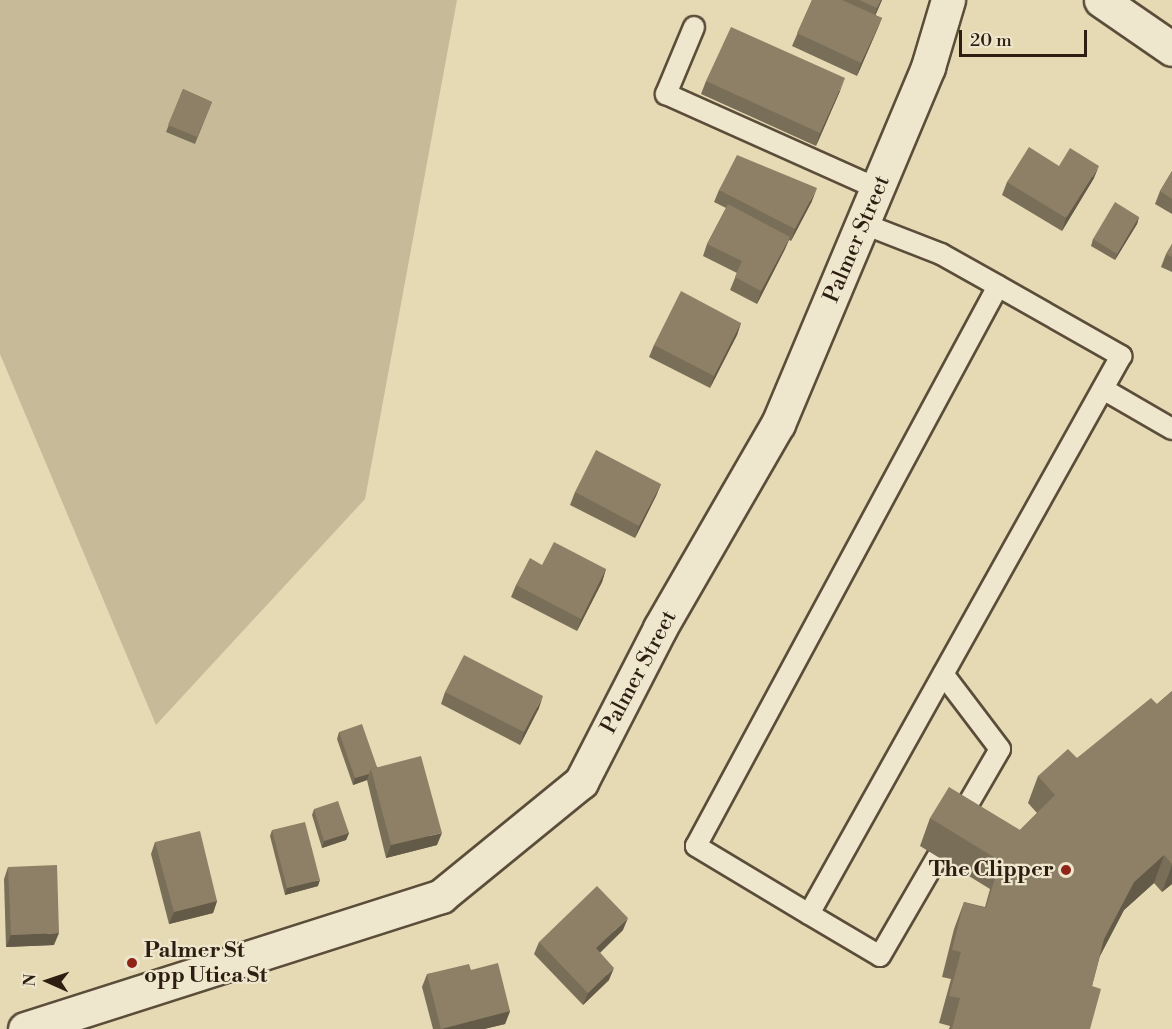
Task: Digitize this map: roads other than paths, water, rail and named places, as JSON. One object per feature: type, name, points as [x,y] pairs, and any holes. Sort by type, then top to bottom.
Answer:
[{"type":"street","name":"Palmer Street","points":[[25,1029],[84,1021],[441,896],[582,782],[660,628],[778,424],[864,224],[948,0]]},
{"type":"street","points":[[1101,0],[1172,49]]},
{"type":"lane","points":[[694,27],[666,94],[878,189]]},
{"type":"lane","points":[[809,914],[1121,356],[941,254],[864,224]]},
{"type":"lane","points":[[943,674],[1000,749],[880,956],[696,846],[998,286]]},
{"type":"lane","points":[[1103,389],[1172,429]]},
{"type":"place","name":"The Clipper","points":[[1066,870]]},
{"type":"place","name":"Palmer St opp Utica St","points":[[132,963]]}]
